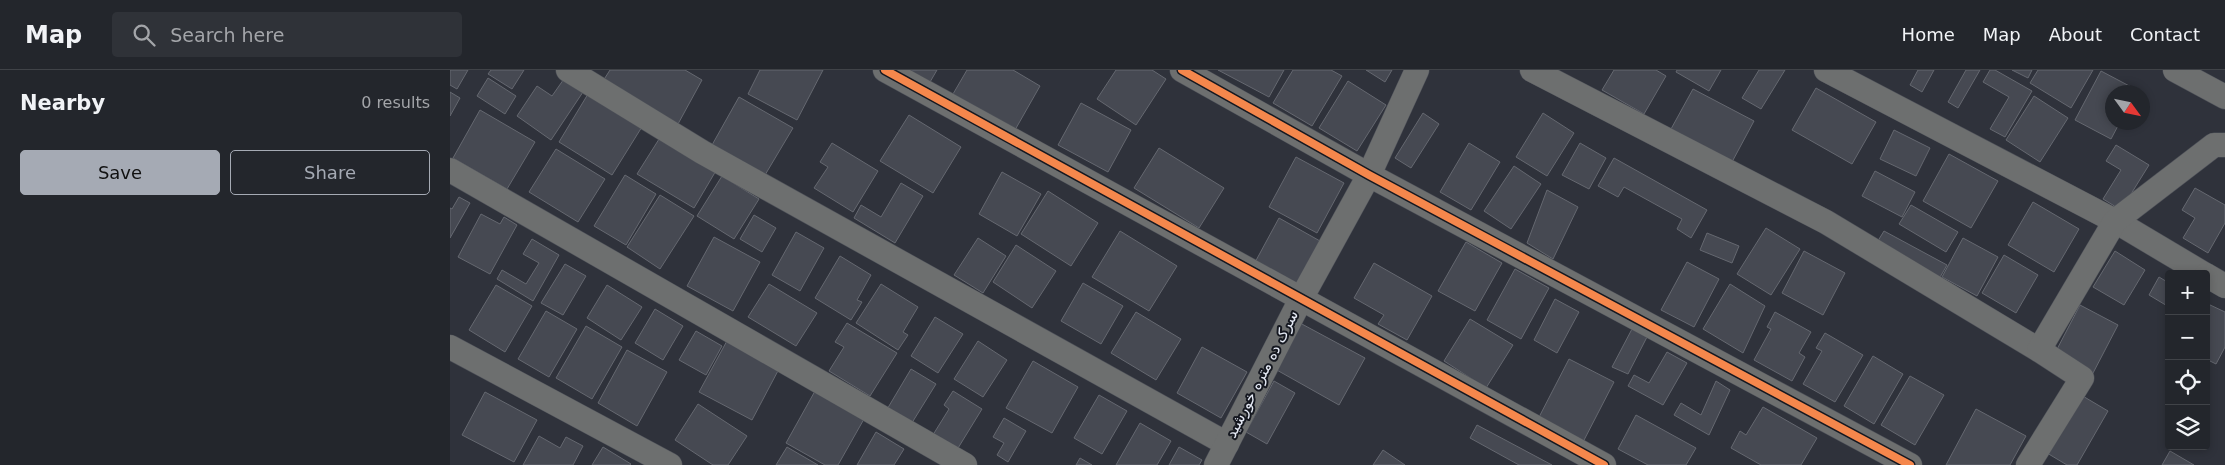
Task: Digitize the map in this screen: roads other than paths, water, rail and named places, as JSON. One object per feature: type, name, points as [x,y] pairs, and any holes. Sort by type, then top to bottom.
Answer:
[{"type":"street","points":[[568,70],[702,152],[1227,444]]},
{"type":"street","points":[[885,70],[1302,297],[1604,465]]},
{"type":"street","points":[[1182,70],[1369,175],[1910,465]]},
{"type":"street","name":"سرک ده متره خورشید","points":[[1216,465],[1302,297],[1369,175],[1417,70]]},
{"type":"street","points":[[1532,70],[1826,222],[2039,350],[2082,378],[2028,465]]},
{"type":"street","points":[[1826,70],[2115,221],[2198,270]]},
{"type":"street","points":[[2175,70],[2225,97]]},
{"type":"street","points":[[2039,350],[2115,221],[2214,144],[2225,145]]},
{"type":"street","points":[[450,170],[965,465]]},
{"type":"street","points":[[2210,277],[2225,286]]},
{"type":"street","points":[[450,347],[670,465]]}]
